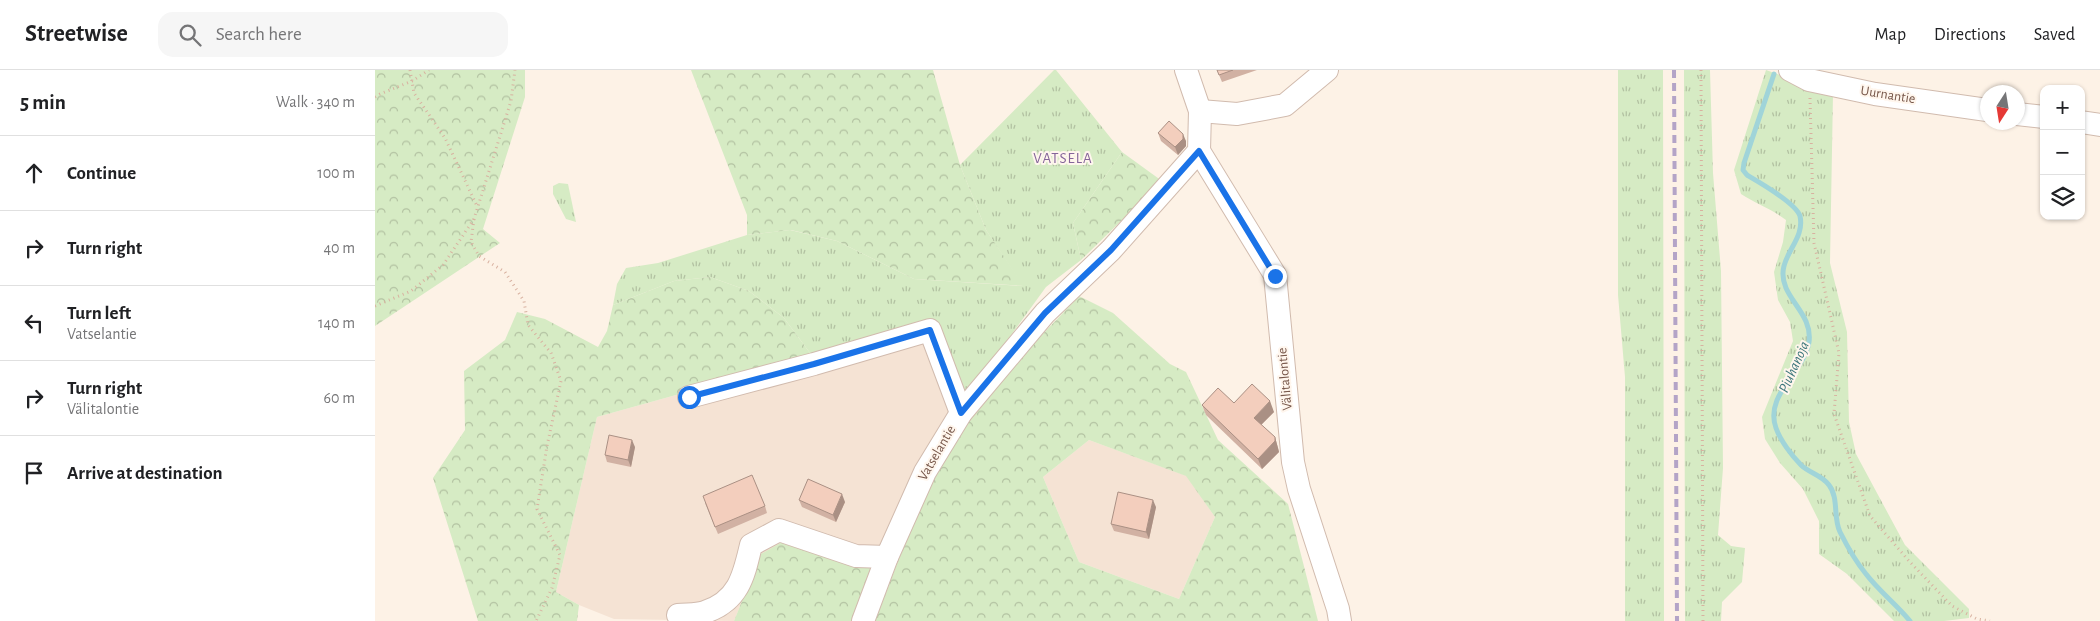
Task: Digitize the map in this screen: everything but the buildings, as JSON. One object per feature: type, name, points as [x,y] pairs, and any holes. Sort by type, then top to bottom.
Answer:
[{"type":"street","points":[[1186,70],[1200,111],[1199,151]]},
{"type":"street","points":[[1200,111],[1237,114],[1285,105],[1327,70]]},
{"type":"street","name":"Uurnantie","points":[[1800,75],[1875,94],[1980,109]]},
{"type":"street","points":[[2025,115],[2040,117]]},
{"type":"street","points":[[2085,123],[2100,125]]},
{"type":"street","name":"Vatselantie","points":[[863,621],[887,558],[925,472],[961,413],[1045,313],[1111,250],[1199,151]]},
{"type":"street","name":"Välitalontie","points":[[1199,151],[1275,276],[1293,462],[1299,489],[1338,609],[1340,621]]},
{"type":"street","points":[[689,397],[814,364],[930,330],[961,413]]},
{"type":"street","points":[[678,615],[705,613],[726,601],[742,581],[751,545],[779,530],[855,556],[887,558]]},
{"type":"path","points":[[410,70],[414,93],[445,138],[478,206]]},
{"type":"path","points":[[375,98],[380,94],[412,81],[429,70]]},
{"type":"path","points":[[515,70],[511,101],[474,219],[471,242],[479,256],[505,272],[524,301],[528,325],[551,353],[561,382],[547,446],[537,509],[560,555],[552,588],[536,621]]},
{"type":"path","points":[[1701,70],[1703,621]]},
{"type":"path","points":[[1800,75],[1813,243],[1839,354],[1834,414],[1871,516],[1909,561],[1952,606],[1977,619],[1990,621]]},
{"type":"path","points":[[375,306],[411,291],[443,265],[474,219]]},
{"type":"shaded area","points":[[930,320],[964,400],[877,568],[761,554],[734,621],[614,619],[579,605],[556,592],[597,417],[813,357]]},
{"type":"shaded area","points":[[1089,440],[1187,476],[1215,517],[1179,599],[1079,562],[1043,477]]},
{"type":"green space","points":[[375,70],[525,70],[525,97],[483,229],[500,243],[375,326]]},
{"type":"green space","points":[[691,70],[933,70],[960,165],[986,230],[1024,286],[914,279],[837,241],[791,230],[747,235],[747,215]]},
{"type":"green space","points":[[1056,70],[1122,152],[1073,223],[1081,260],[1046,287],[964,400],[930,320],[813,357],[784,318],[749,291],[710,277],[674,281],[613,305],[617,284],[626,268],[658,263],[747,235],[790,230],[837,241],[914,279],[1023,286],[986,230],[960,165]]},
{"type":"green space","points":[[1618,70],[1663,70],[1664,621],[1625,621],[1625,377],[1618,295]]},
{"type":"green space","points":[[1684,70],[1710,70],[1713,173],[1721,271],[1723,468],[1718,535],[1731,546],[1745,548],[1742,582],[1722,602],[1721,621],[1685,621]]},
{"type":"green space","points":[[1766,70],[1833,94],[1830,263],[1847,332],[1849,422],[1856,454],[1905,545],[1969,609],[1969,618],[1944,621],[1894,621],[1847,574],[1819,554],[1819,521],[1803,489],[1780,463],[1765,439],[1762,417],[1793,341],[1790,322],[1778,300],[1774,272],[1783,242],[1786,220],[1741,194],[1734,170]]},
{"type":"green space","points":[[1122,152],[1162,181],[1081,260],[1073,223]]},
{"type":"green space","points":[[559,183],[568,184],[576,222],[566,219],[553,194],[553,186]]},
{"type":"green space","points":[[710,277],[749,291],[784,318],[813,357],[597,417],[556,592],[579,605],[577,621],[478,621],[433,478],[465,430],[464,371],[505,340],[517,312],[545,319],[598,347],[607,331],[613,305],[674,281]]},
{"type":"green space","points":[[1079,296],[1113,313],[1170,364],[1186,372],[1218,440],[1288,504],[1318,621],[875,621],[918,512],[948,451],[1000,381]],"holes":[[[1089,440],[1186,476],[1215,517],[1179,599],[1079,562],[1043,477]]]},
{"type":"green space","points":[[782,542],[877,568],[857,621],[734,621],[761,554]]},
{"type":"waterway","name":"Piuhanoja","points":[[1774,74],[1743,170],[1747,175],[1785,199],[1800,216],[1801,226],[1799,234],[1786,259],[1783,277],[1789,295],[1802,313],[1808,326],[1809,334],[1806,353],[1775,405],[1776,428],[1790,453],[1804,468],[1823,479],[1829,485],[1834,496],[1838,526],[1852,554],[1871,580],[1910,621]]},
{"type":"railway","points":[[1674,70],[1677,621]]},
{"type":"district","name":"VATSELA","points":[[1063,158]]},
{"type":"route","points":[[689,397],[814,364],[930,330],[961,413],[1045,313],[1111,250],[1199,151],[1275,276]]}]
